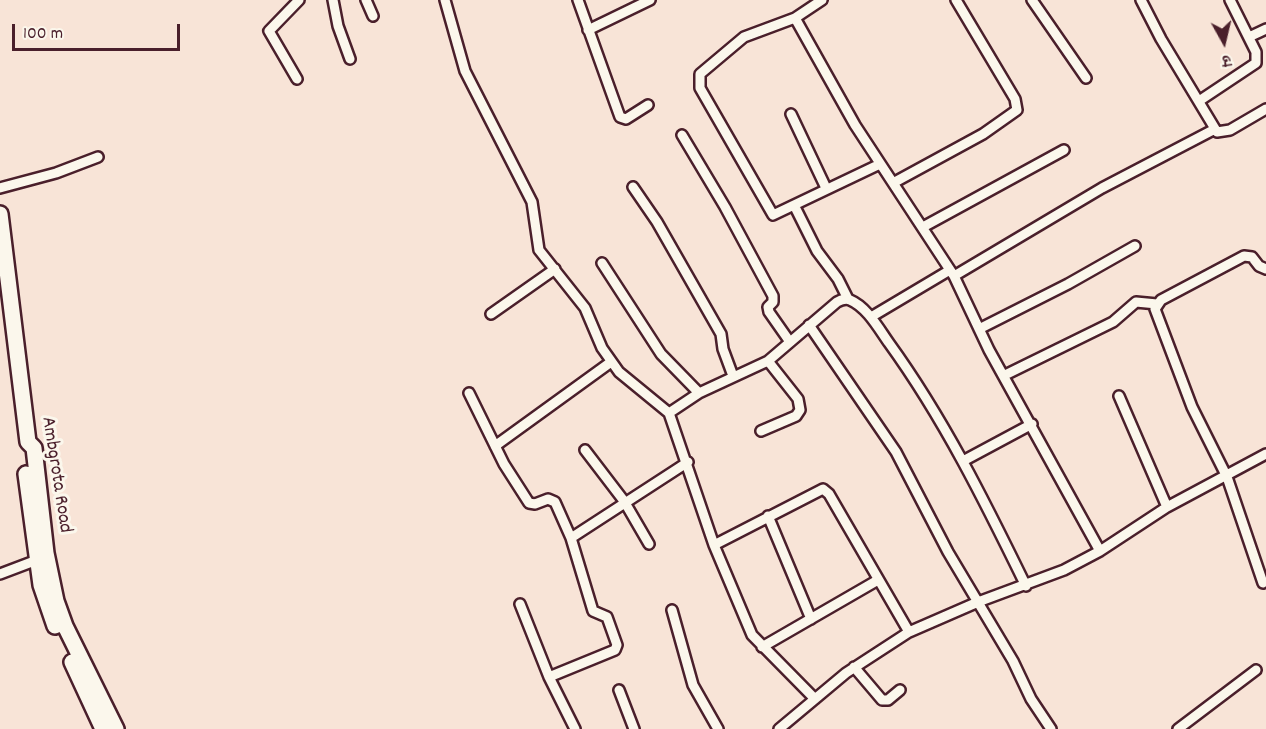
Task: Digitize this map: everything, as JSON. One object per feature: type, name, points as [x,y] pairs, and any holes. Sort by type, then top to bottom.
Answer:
[{"type":"main road","name":"Ambgrota Road","points":[[0,214],[28,442],[34,448],[46,553],[56,601],[65,626],[116,729]]},
{"type":"main road","points":[[28,442],[24,450],[37,560],[46,605],[103,729]]},
{"type":"street","points":[[297,79],[269,31],[299,0]]},
{"type":"street","points":[[333,0],[338,26],[350,59]]},
{"type":"street","points":[[366,0],[373,16]]},
{"type":"street","points":[[445,0],[465,71],[532,202],[539,250],[585,308],[611,362],[635,387],[669,413],[714,544],[745,619],[762,647],[815,699]]},
{"type":"street","points":[[578,0],[620,117],[626,119],[648,105]]},
{"type":"street","points":[[588,30],[650,0]]},
{"type":"street","points":[[822,0],[795,18],[744,37],[732,45],[698,78],[700,88],[742,157],[769,213],[778,214],[826,188],[880,164]]},
{"type":"street","points":[[892,183],[983,134],[1017,110],[1015,99],[1004,79],[956,0]]},
{"type":"street","points":[[1032,0],[1086,78]]},
{"type":"street","points":[[1141,0],[1161,39],[1215,129],[1223,132],[1266,109]]},
{"type":"street","points":[[1200,101],[1256,63],[1256,52],[1250,37],[1230,0]]},
{"type":"street","points":[[795,18],[837,94],[880,164],[952,273],[979,329],[1100,551]]},
{"type":"street","points":[[1250,37],[1266,29]]},
{"type":"street","points":[[791,114],[826,188]]},
{"type":"street","points":[[871,317],[1102,188],[1215,129]]},
{"type":"street","points":[[682,135],[725,207],[773,296],[773,302],[768,307],[769,312],[790,342]]},
{"type":"street","points":[[923,227],[1064,150]]},
{"type":"street","points":[[0,188],[56,173],[98,157]]},
{"type":"street","points":[[633,187],[657,222],[721,334],[723,349],[733,376]]},
{"type":"street","points":[[794,205],[818,251],[838,279],[848,299],[871,317],[928,400],[963,461],[1026,586]]},
{"type":"street","points":[[979,329],[1068,284],[1135,246]]},
{"type":"street","points":[[1005,375],[1113,322],[1136,302],[1157,304],[1244,256],[1252,257],[1259,266],[1266,269]]},
{"type":"street","points":[[602,263],[661,354],[699,393]]},
{"type":"street","points":[[491,314],[555,269]]},
{"type":"street","points":[[669,413],[699,393],[768,361],[837,302],[848,299]]},
{"type":"street","points":[[1157,304],[1156,315],[1176,370],[1227,477],[1263,583]]},
{"type":"street","points":[[809,325],[896,452],[948,552],[1013,661],[1031,699],[1051,729]]},
{"type":"street","points":[[761,431],[796,416],[800,410],[798,399],[768,361]]},
{"type":"street","points":[[495,446],[611,362]]},
{"type":"street","points":[[469,393],[514,483],[529,503],[535,504],[548,499],[555,502],[571,538],[593,611],[607,617],[616,648],[549,677]]},
{"type":"street","points":[[1119,396],[1167,507]]},
{"type":"street","points":[[963,461],[1032,424]]},
{"type":"street","points":[[585,450],[624,501],[649,544]]},
{"type":"street","points":[[779,729],[854,667],[909,632],[978,602],[1026,586],[1100,551],[1167,507],[1227,477],[1266,454]]},
{"type":"street","points":[[571,538],[624,501],[687,462]]},
{"type":"street","points":[[714,544],[819,489],[826,490],[909,632]]},
{"type":"street","points":[[768,516],[811,619]]},
{"type":"street","points":[[0,574],[37,560]]},
{"type":"street","points":[[762,647],[878,580]]},
{"type":"street","points":[[520,604],[549,677],[575,729]]},
{"type":"street","points":[[672,610],[693,685],[718,729]]},
{"type":"street","points":[[854,667],[882,700],[888,699],[900,690]]},
{"type":"street","points":[[1178,729],[1256,670]]},
{"type":"street","points":[[619,690],[634,729]]}]
